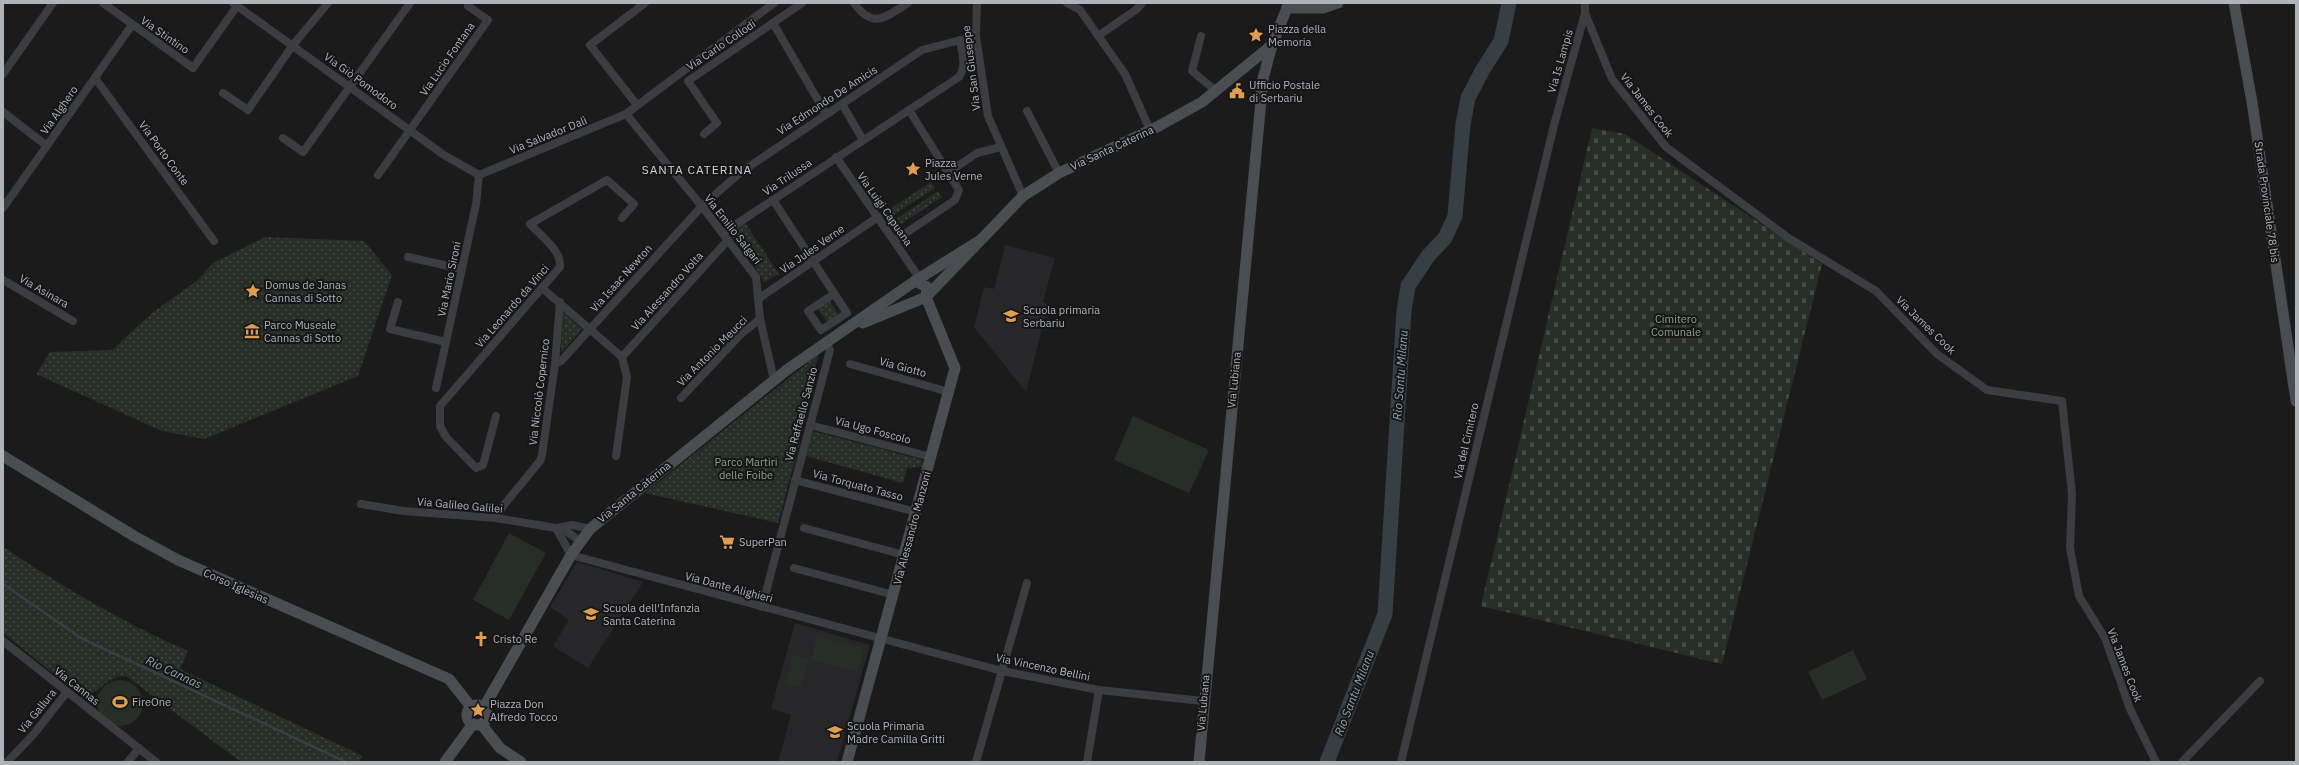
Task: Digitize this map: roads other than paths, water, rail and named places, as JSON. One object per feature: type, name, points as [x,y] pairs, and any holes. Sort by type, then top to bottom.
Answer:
[{"type":"main road","points":[[1288,5],[1323,8],[1338,3]]},
{"type":"main road","name":"Strada Provinciale 78 bis","points":[[2234,3],[2252,102],[2296,401]]},
{"type":"main road","name":"Via Lubiana","points":[[1199,762],[1203,701],[1263,79],[1272,45],[1288,5]]},
{"type":"main road","name":"Via Santa Caterina","points":[[844,330],[926,297],[979,241],[1004,220],[1023,196],[1059,173],[1150,130],[1202,102],[1272,45]]},
{"type":"main road","points":[[1252,62],[1267,65]]},
{"type":"main road","name":"Via Santa Caterina","points":[[484,707],[580,541],[590,529],[774,380],[827,344],[915,277],[979,241]]},
{"type":"main road","points":[[915,277],[927,287],[926,297]]},
{"type":"main road","name":"Via Alessandro Manzoni","points":[[848,762],[956,368],[926,297]]},
{"type":"main road","name":"Corso Iglesias","points":[[3,456],[134,536],[178,560],[449,679],[471,707]]},
{"type":"main road","points":[[445,762],[477,724],[486,721],[488,715],[484,707],[477,704],[471,707],[467,716],[477,724],[500,748],[521,762]]},
{"type":"street","points":[[3,74],[53,3]]},
{"type":"street","name":"Via Stintino","points":[[102,3],[193,68],[235,5]]},
{"type":"street","points":[[223,93],[248,110],[293,45],[328,3]]},
{"type":"street","points":[[283,138],[303,152],[410,3]]},
{"type":"street","points":[[637,105],[590,45],[645,3]]},
{"type":"street","name":"Via Salvador Dalì","points":[[479,175],[626,114],[774,3]]},
{"type":"street","name":"Via Carlo Collodi","points":[[704,134],[717,123],[688,81],[802,3]]},
{"type":"street","points":[[854,3],[863,13],[872,19],[884,18],[908,3]]},
{"type":"street","name":"Via San Giuseppe","points":[[976,3],[976,36],[988,116],[1023,196]]},
{"type":"street","points":[[1067,3],[1080,10],[1126,74],[1150,130]]},
{"type":"street","points":[[1098,36],[1137,10],[1142,3]]},
{"type":"street","name":"Via Is Lampis","points":[[1554,125],[1585,13],[1585,3]]},
{"type":"street","name":"Via Giò Pomodoro","points":[[235,5],[350,86],[444,156],[479,175]]},
{"type":"street","name":"Via Lucio Fontana","points":[[410,130],[488,20],[468,6]]},
{"type":"street","name":"Via James Cook","points":[[1585,13],[1612,80],[1666,147],[1787,237],[1876,291],[1937,354],[1987,390],[2062,401],[2072,494],[2070,548],[2079,596],[2106,638],[2130,709],[2156,762]]},
{"type":"street","points":[[773,23],[826,114]]},
{"type":"street","name":"Via Alghero","points":[[3,208],[132,25]]},
{"type":"street","name":"Via Edmondo De Amicis","points":[[702,206],[757,160],[922,50],[976,36]]},
{"type":"street","points":[[1201,36],[1192,71],[1216,91]]},
{"type":"street","name":"Via Trilussa","points":[[726,236],[773,200],[959,77],[963,71],[964,61],[960,40]]},
{"type":"street","name":"Via Porto Conte","points":[[95,78],[214,241]]},
{"type":"street","points":[[842,104],[863,140]]},
{"type":"street","points":[[894,241],[955,200],[959,190],[909,110]]},
{"type":"street","points":[[1027,111],[1059,173]]},
{"type":"street","points":[[3,112],[47,146]]},
{"type":"street","name":"Via Emilio Salgari","points":[[626,114],[726,236],[756,277],[760,319],[774,380]]},
{"type":"street","name":"Via del Cimitero","points":[[1401,762],[1554,125]]},
{"type":"street","points":[[378,175],[410,130]]},
{"type":"street","points":[[949,172],[978,153],[1001,146]]},
{"type":"street","name":"Via Luigi Capuana","points":[[836,158],[894,241],[915,277]]},
{"type":"street","name":"Via Mario Sironi","points":[[436,388],[476,204],[479,175]]},
{"type":"street","name":"Via Leonardo da Vinci","points":[[496,416],[483,465],[476,468],[446,437],[440,426],[440,406],[560,267],[561,260],[530,224],[607,180],[634,204],[622,218]]},
{"type":"street","points":[[773,200],[847,313],[821,330],[808,311],[834,294]]},
{"type":"street","name":"Via Isaac Newton","points":[[555,364],[561,361],[702,206]]},
{"type":"street","name":"Via Jules Verne","points":[[758,299],[812,261],[878,218]]},
{"type":"street","name":"Via Alessandro Volta","points":[[622,357],[726,236]]},
{"type":"street","points":[[408,257],[462,269]]},
{"type":"street","name":"Via Asinara","points":[[3,280],[73,321]]},
{"type":"street","points":[[542,288],[622,357],[628,377],[616,456]]},
{"type":"street","points":[[398,302],[390,329],[446,342]]},
{"type":"street","name":"Via Niccolò Copernico","points":[[496,518],[540,461],[555,364],[560,302]]},
{"type":"street","name":"Via Antonio Meucci","points":[[681,398],[740,335],[760,319]]},
{"type":"street","name":"Via Raffaello Sanzio","points":[[762,607],[830,350],[827,344]]},
{"type":"street","name":"Via Giotto","points":[[850,364],[949,392]]},
{"type":"street","name":"Via Ugo Foscolo","points":[[810,425],[931,457]]},
{"type":"street","name":"Via Torquato Tasso","points":[[795,480],[916,512]]},
{"type":"street","name":"Via Galileo Galilei","points":[[361,504],[403,511],[496,518],[556,528],[566,531],[580,541]]},
{"type":"street","name":"Via Galileo Galilei","points":[[556,528],[572,525],[590,529]]},
{"type":"street","points":[[556,528],[572,555]]},
{"type":"street","points":[[804,528],[904,555]]},
{"type":"street","name":"Via Dante Alighieri","points":[[572,555],[881,638]]},
{"type":"street","points":[[794,568],[894,595]]},
{"type":"street","points":[[976,762],[1027,583]]},
{"type":"street","name":"Via Vincenzo Bellini","points":[[881,638],[1002,671],[1099,690],[1203,701]]},
{"type":"street","name":"Via Cannas","points":[[3,641],[156,762]]},
{"type":"street","points":[[2182,762],[2260,681]]},
{"type":"street","points":[[1087,762],[1099,690]]},
{"type":"street","name":"Via Gallura","points":[[7,762],[33,735],[67,692]]},
{"type":"street","points":[[128,762],[139,748]]},
{"type":"waterway","name":"Rio Santu Milanu","points":[[1327,762],[1385,614],[1404,311],[1408,286],[1428,256],[1445,238],[1455,216],[1463,124],[1468,98],[1482,71],[1501,41],[1509,3]]},
{"type":"waterway","name":"Rio Cannas","points":[[3,584],[81,638],[346,762]]},
{"type":"place","name":"Piazza della Memoria","points":[[1256,35]]},
{"type":"place","name":"Ufficio Postale di Serbariu","points":[[1237,91]]},
{"type":"place","name":"Piazza Jules Verne","points":[[913,169]]},
{"type":"place","name":"Domus de Janas Cannas di Sotto","points":[[253,291]]},
{"type":"place","name":"Scuola primaria Serbariu","points":[[1011,316]]},
{"type":"place","name":"Parco Museale Cannas di Sotto","points":[[252,331]]},
{"type":"place","name":"SuperPan","points":[[727,542]]},
{"type":"place","name":"Scuola dell'Infanzia Santa Caterina","points":[[591,614]]},
{"type":"place","name":"Cristo Re","points":[[481,639]]},
{"type":"place","name":"FireOne","points":[[120,702]]},
{"type":"place","name":"Piazza Don Alfredo Tocco","points":[[478,710]]},
{"type":"place","name":"Scuola Primaria Madre Camilla Gritti","points":[[835,732]]},
{"type":"district","name":"SANTA CATERINA","points":[[697,169]]},
{"type":"park label","name":"Cimitero Comunale","points":[[1676,325]]},
{"type":"park label","name":"Parco Martiri delle Foibe","points":[[746,468]]}]
